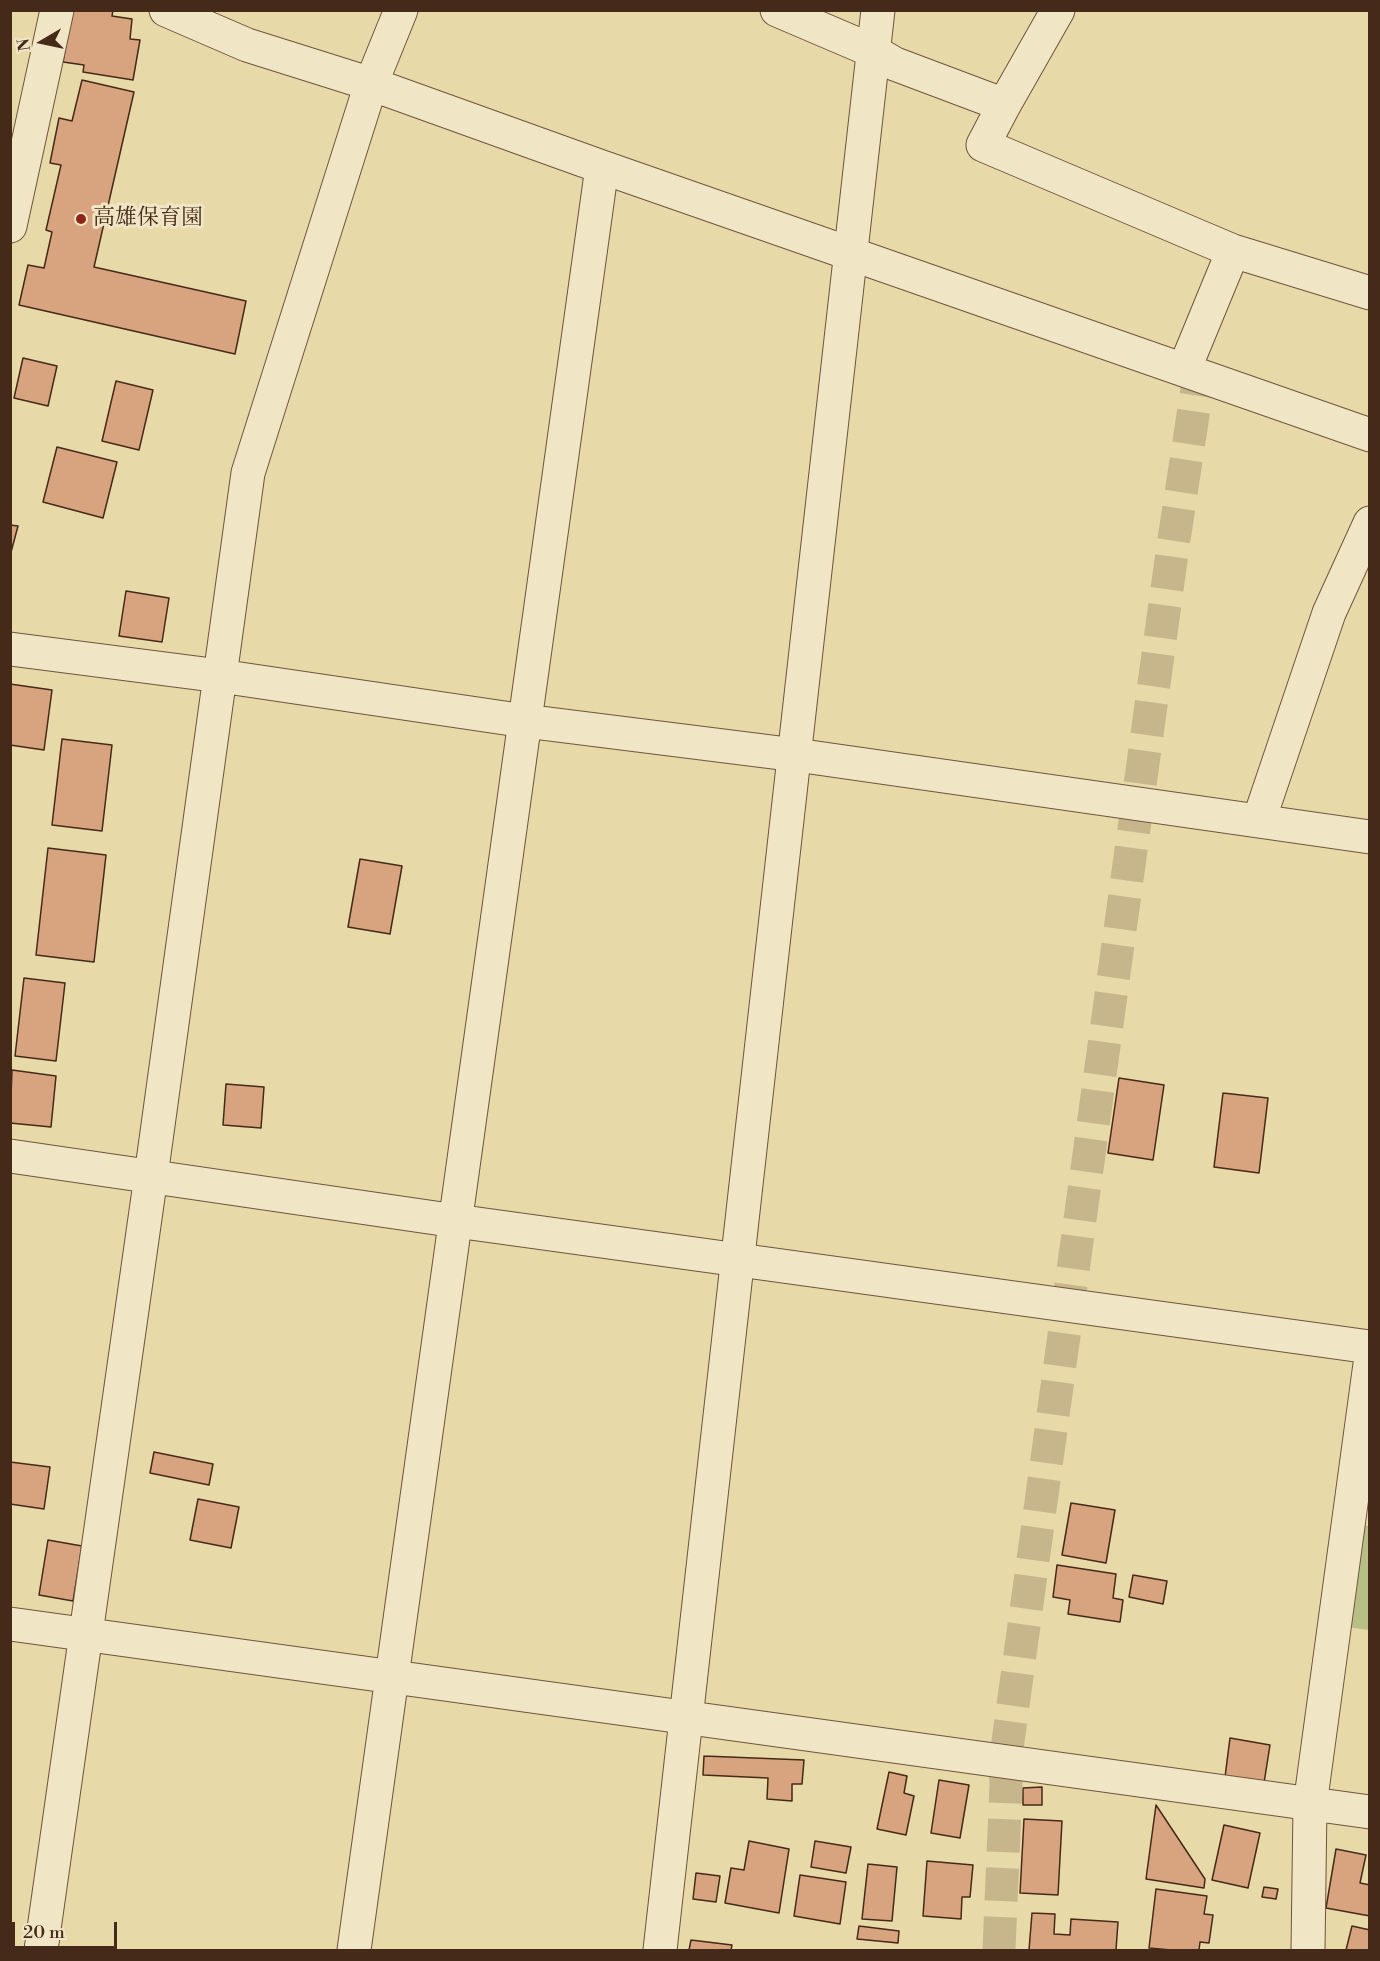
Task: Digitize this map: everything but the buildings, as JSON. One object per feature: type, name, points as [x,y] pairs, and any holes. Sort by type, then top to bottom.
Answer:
[{"type":"street","points":[[10,226],[16,174],[57,10]]},
{"type":"street","points":[[166,10],[247,45],[370,84],[1370,435]]},
{"type":"street","points":[[41,1950],[248,473],[370,84],[401,10]]},
{"type":"street","points":[[777,10],[873,51],[895,64],[1004,105]]},
{"type":"street","points":[[660,1950],[878,10]]},
{"type":"street","points":[[1058,10],[983,145],[1233,251],[1370,293]]},
{"type":"street","points":[[354,1950],[602,167]]},
{"type":"street","points":[[1184,370],[1233,251]]},
{"type":"street","points":[[1259,820],[1329,613],[1370,524]]},
{"type":"street","points":[[10,649],[220,676],[525,721],[795,754],[1370,837]]},
{"type":"street","points":[[10,1156],[456,1221],[1370,1347]]},
{"type":"street","points":[[1308,1950],[1310,1805],[1370,1364]]},
{"type":"street","points":[[10,1624],[1370,1812]]},
{"type":"green space","points":[[1361,1525],[1369,1526],[1369,1630],[1347,1627]]},
{"type":"tunnel","points":[[999,1950],[1005,1763],[1173,546],[1199,376]]},
{"type":"place","name":"高雄保育園","points":[[81,219]]}]
